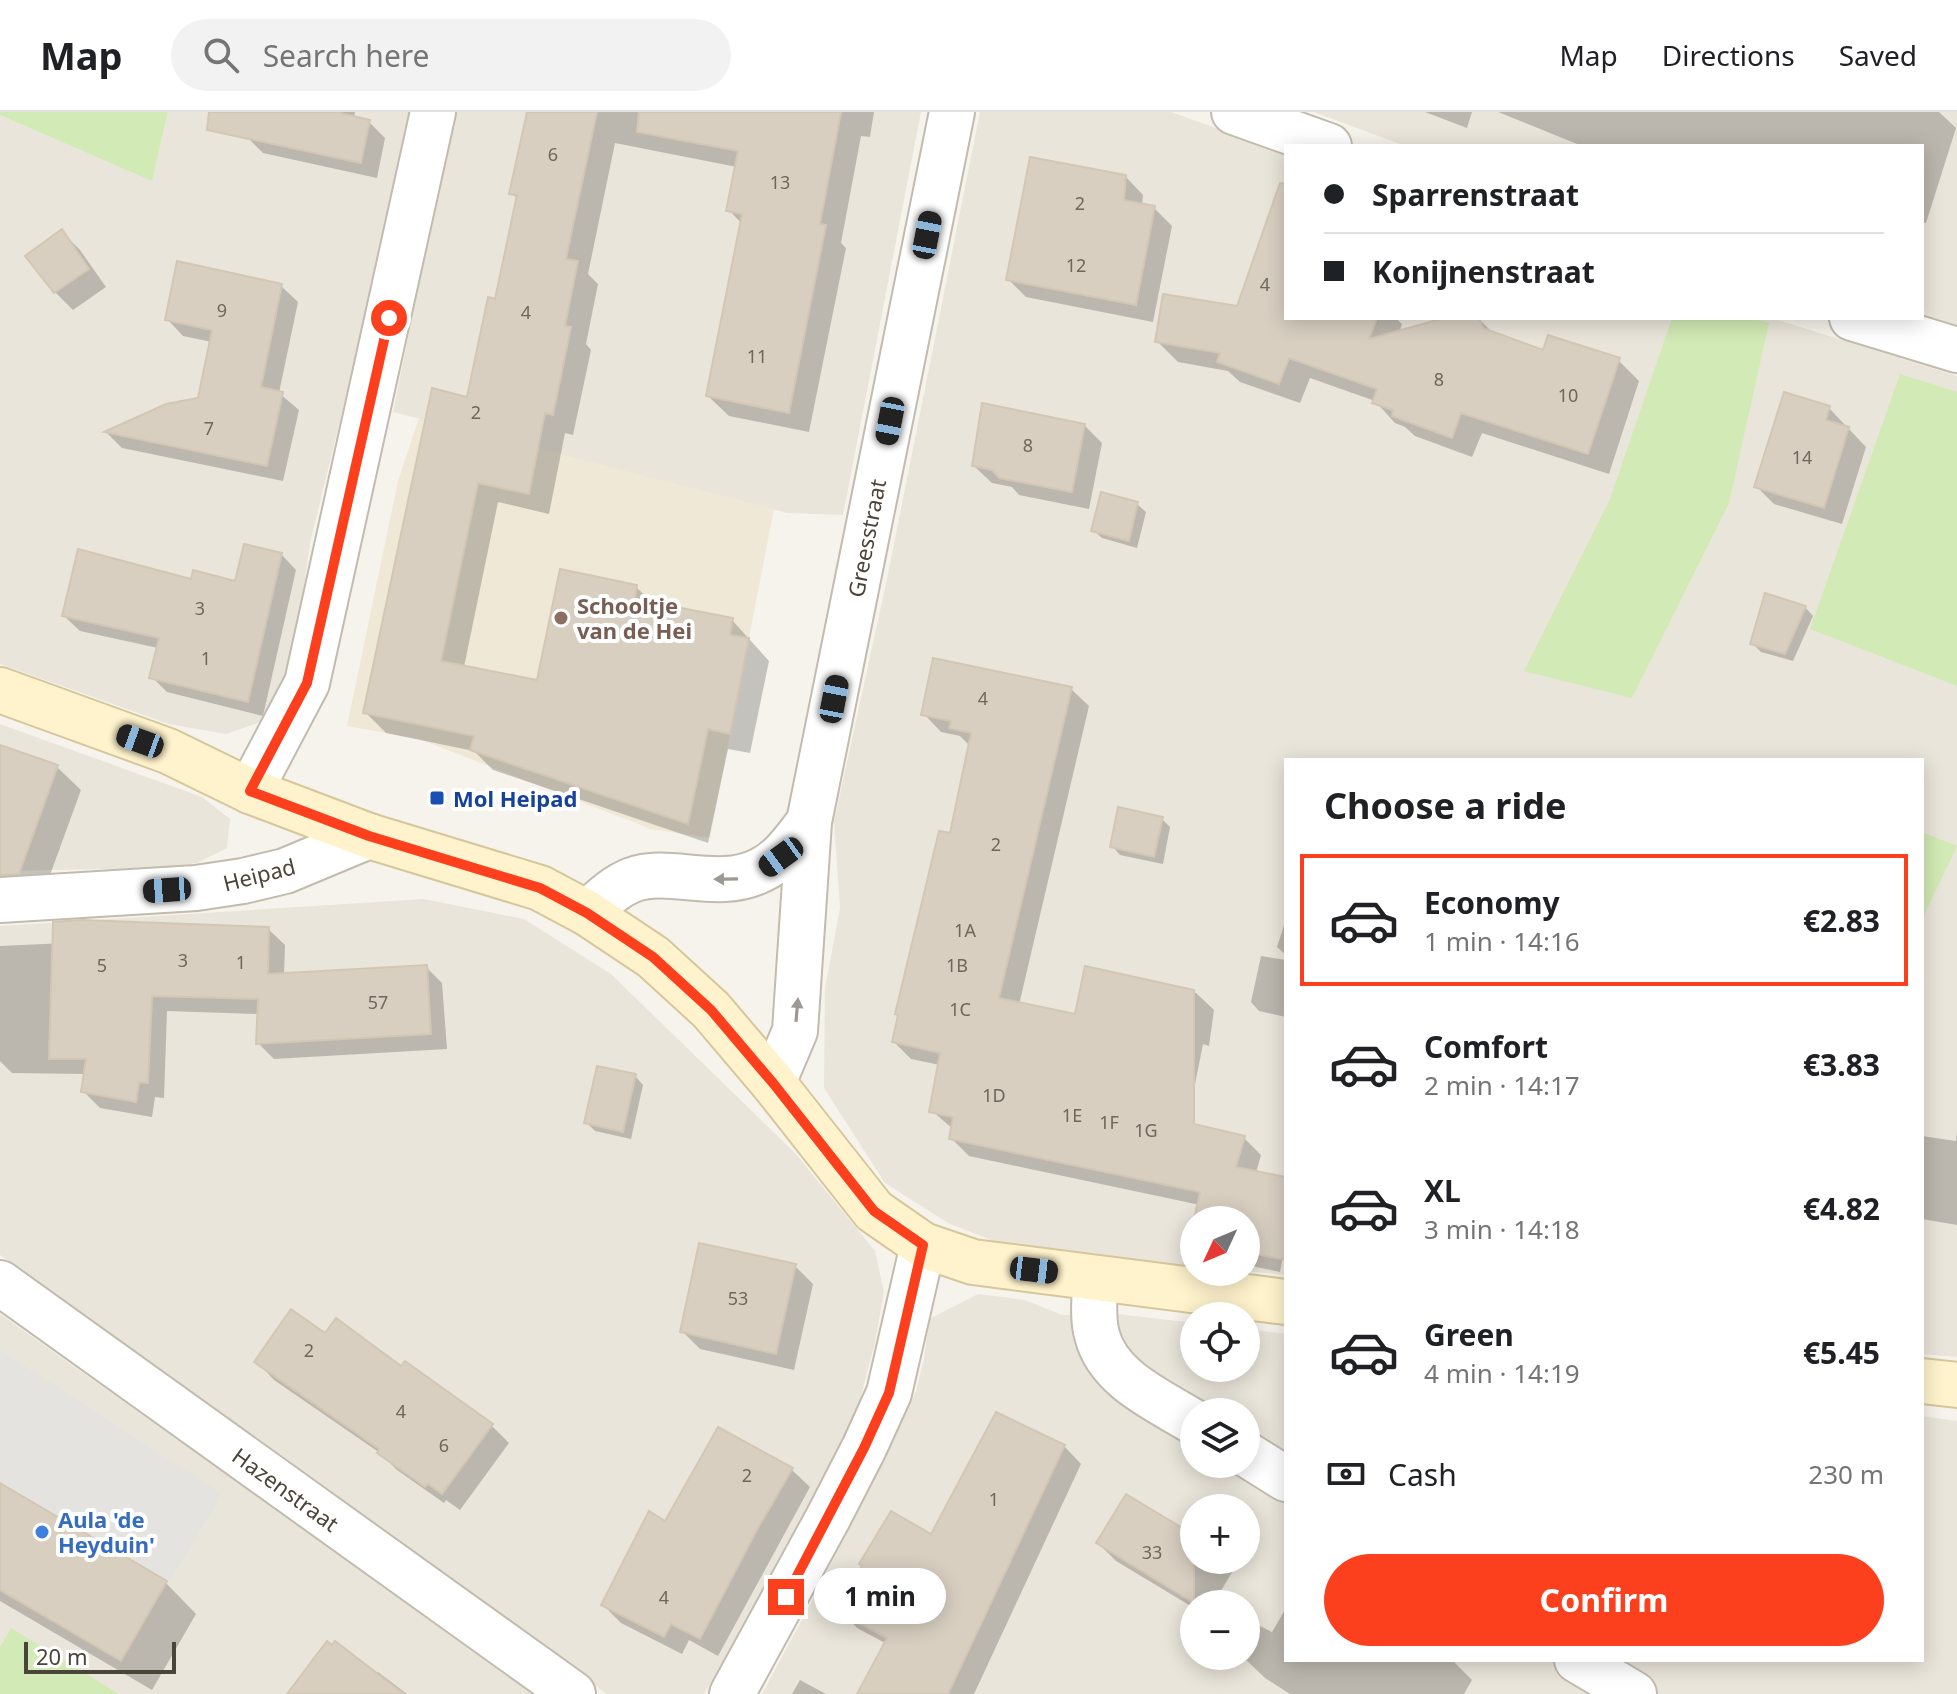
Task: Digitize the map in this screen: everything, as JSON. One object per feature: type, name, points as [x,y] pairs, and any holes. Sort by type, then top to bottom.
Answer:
[{"type":"street","points":[[250,791],[307,683],[433,112]]},
{"type":"street","name":"Greesstraat","points":[[773,1083],[795,1031],[809,822],[952,112]]},
{"type":"street","points":[[1234,112],[1323,144]]},
{"type":"street","points":[[1859,320],[1957,350]]},
{"type":"street","points":[[0,690],[168,751],[250,791],[369,836],[540,888],[587,913],[653,957],[699,1000],[773,1083],[874,1211],[923,1245],[973,1262],[1284,1302]]},
{"type":"street","name":"Greesstraat","points":[[587,913],[614,889],[634,879],[740,879],[763,870],[781,857],[809,822]]},
{"type":"street","name":"Heipad","points":[[0,900],[196,888],[243,881],[285,871],[369,836]]},
{"type":"street","points":[[732,1694],[836,1504],[889,1393],[923,1245]]},
{"type":"street","points":[[1095,1278],[1096,1334],[1108,1361],[1126,1379],[1180,1413]]},
{"type":"street","name":"Hazenstraat","points":[[0,1283],[573,1694]]},
{"type":"street","points":[[1924,1381],[1957,1385]]},
{"type":"street","points":[[1260,1463],[1284,1478]]},
{"type":"street","points":[[1580,1662],[1634,1694]]},
{"type":"shaded area","points":[[168,112],[411,112],[374,282],[310,543],[292,673],[263,721],[226,734],[169,724],[0,664],[0,115],[152,180]]},
{"type":"shaded area","points":[[454,112],[921,112],[843,515],[787,513],[393,412]]},
{"type":"shaded area","points":[[980,112],[1171,112],[1284,152],[1284,320],[1778,320],[1957,376],[1957,1357],[1924,1354],[1924,758],[1284,758],[1284,1275],[1260,1272],[1260,1206],[1180,1206],[1180,1265],[1017,1250],[948,1223],[885,1183],[824,1088],[825,988],[840,908],[834,822],[888,574]]},
{"type":"shaded area","points":[[1314,112],[1957,112],[1957,326],[1924,317],[1924,144],[1400,144]]},
{"type":"shaded area","name":"Schooltje van de Hei","points":[[419,418],[774,509],[710,838],[651,829],[419,739],[347,726],[398,481]]},
{"type":"shaded area","points":[[0,724],[202,797],[230,819],[227,848],[197,863],[161,868],[0,871]]},
{"type":"shaded area","points":[[424,899],[524,919],[611,974],[795,1153],[875,1251],[884,1292],[855,1419],[797,1532],[704,1694],[607,1694],[0,1255],[0,926]]},
{"type":"shaded area","points":[[978,1294],[1025,1300],[1062,1315],[1118,1314],[1180,1321],[1180,1382],[1260,1382],[1260,1331],[1284,1334],[1284,1662],[1924,1662],[1924,1416],[1957,1421],[1957,1694],[762,1694],[819,1588],[916,1391],[929,1319]]},
{"type":"shaded area","points":[[0,1314],[535,1694],[0,1694]]},
{"type":"shaded area","points":[[0,1350],[222,1494],[170,1581],[0,1481]]},
{"type":"green space","points":[[0,112],[168,112],[152,181],[0,115]]},
{"type":"green space","points":[[1671,320],[1758,320],[1769,323],[1729,503],[1632,698],[1524,671],[1610,499]]},
{"type":"green space","points":[[1900,374],[1957,392],[1957,686],[1810,629]]},
{"type":"green space","points":[[1924,833],[1957,846],[1924,916]]},
{"type":"green space","points":[[11,1628],[119,1694],[0,1694],[0,1647]]},
{"type":"building","points":[[209,112],[336,112],[370,120],[361,163],[207,130]]},
{"type":"building","points":[[527,112],[597,112],[566,259],[578,261],[565,326],[571,327],[553,415],[545,413],[529,494],[478,483],[441,661],[537,680],[560,569],[637,585],[635,599],[733,618],[730,635],[749,638],[730,734],[708,729],[688,824],[470,750],[474,736],[363,713],[432,388],[467,397],[488,297],[495,299],[517,195],[509,194]]},
{"type":"building","points":[[639,112],[841,112],[820,224],[826,225],[789,413],[706,396],[742,214],[726,211],[738,151],[637,132]]},
{"type":"building","points":[[1030,157],[1126,175],[1124,200],[1155,206],[1136,305],[1006,280]]},
{"type":"building","points":[[1280,183],[1284,184],[1284,320],[1376,320],[1369,339],[1437,320],[1480,320],[1483,328],[1543,350],[1548,335],[1620,358],[1588,454],[1461,413],[1452,438],[1392,416],[1393,410],[1372,403],[1377,389],[1289,358],[1279,384],[1217,362],[1220,353],[1155,342],[1163,294],[1237,306]]},
{"type":"building","points":[[62,229],[89,269],[54,293],[25,256]]},
{"type":"building","points":[[177,261],[282,284],[261,387],[283,392],[267,466],[104,432],[166,404],[198,398],[212,330],[165,320]]},
{"type":"building","points":[[1784,392],[1830,406],[1826,420],[1849,427],[1824,508],[1754,487]]},
{"type":"building","points":[[982,403],[1085,424],[1072,492],[999,478],[992,470],[972,466]]},
{"type":"building","points":[[1101,492],[1138,502],[1129,541],[1091,531]]},
{"type":"building","points":[[244,544],[282,553],[248,702],[149,678],[159,638],[62,616],[78,549],[191,579],[193,570],[235,581]]},
{"type":"building","points":[[1765,593],[1806,606],[1785,654],[1750,644]]},
{"type":"building","points":[[933,658],[1072,687],[999,998],[1075,1014],[1085,966],[1194,990],[1194,1124],[1245,1136],[1236,1167],[1284,1177],[1284,1260],[1260,1255],[1260,1206],[1197,1206],[1200,1192],[949,1139],[953,1117],[929,1112],[940,1053],[892,1042],[898,1015],[895,1014],[939,831],[950,833],[971,733],[949,728],[951,721],[921,715]]},
{"type":"building","points":[[0,745],[58,765],[19,874],[0,875]]},
{"type":"building","points":[[1118,807],[1163,817],[1154,857],[1110,847]]},
{"type":"building","points":[[82,920],[269,927],[268,974],[427,965],[431,1034],[256,1044],[258,999],[152,996],[148,1083],[139,1082],[136,1102],[81,1092],[86,1059],[49,1059],[53,922]]},
{"type":"building","points":[[597,1066],[636,1074],[623,1132],[584,1123]]},
{"type":"building","points":[[699,1243],[796,1264],[776,1354],[680,1332]]},
{"type":"building","points":[[291,1309],[325,1333],[336,1318],[401,1366],[405,1361],[493,1424],[442,1494],[428,1484],[425,1487],[377,1453],[379,1449],[254,1362]]},
{"type":"building","points":[[996,1412],[1065,1445],[948,1694],[857,1694],[887,1638],[837,1611],[862,1566],[859,1564],[891,1511],[931,1534]]},
{"type":"building","points":[[718,1427],[793,1468],[700,1639],[671,1624],[664,1637],[601,1605],[649,1511],[665,1521]]},
{"type":"building","name":"Aula 'de Heyduin'","points":[[0,1483],[167,1581],[121,1661],[0,1590]]},
{"type":"building","points":[[1126,1494],[1180,1527],[1180,1574],[1194,1574],[1194,1590],[1180,1590],[1180,1594],[1096,1543]]},
{"type":"building","points":[[327,1641],[332,1645],[335,1641],[404,1694],[287,1694]]},
{"type":"place","name":"Schooltje van de Hei","points":[[561,618]]},
{"type":"place","name":"Mol Heipad","points":[[437,798]]},
{"type":"place","name":"Aula 'de Heyduin'","points":[[42,1532]]},
{"type":"route","points":[[389,318],[307,683],[250,791],[369,836],[540,888],[587,913],[653,957],[711,1010],[874,1211],[923,1245],[889,1393],[864,1448],[786,1597]]}]
